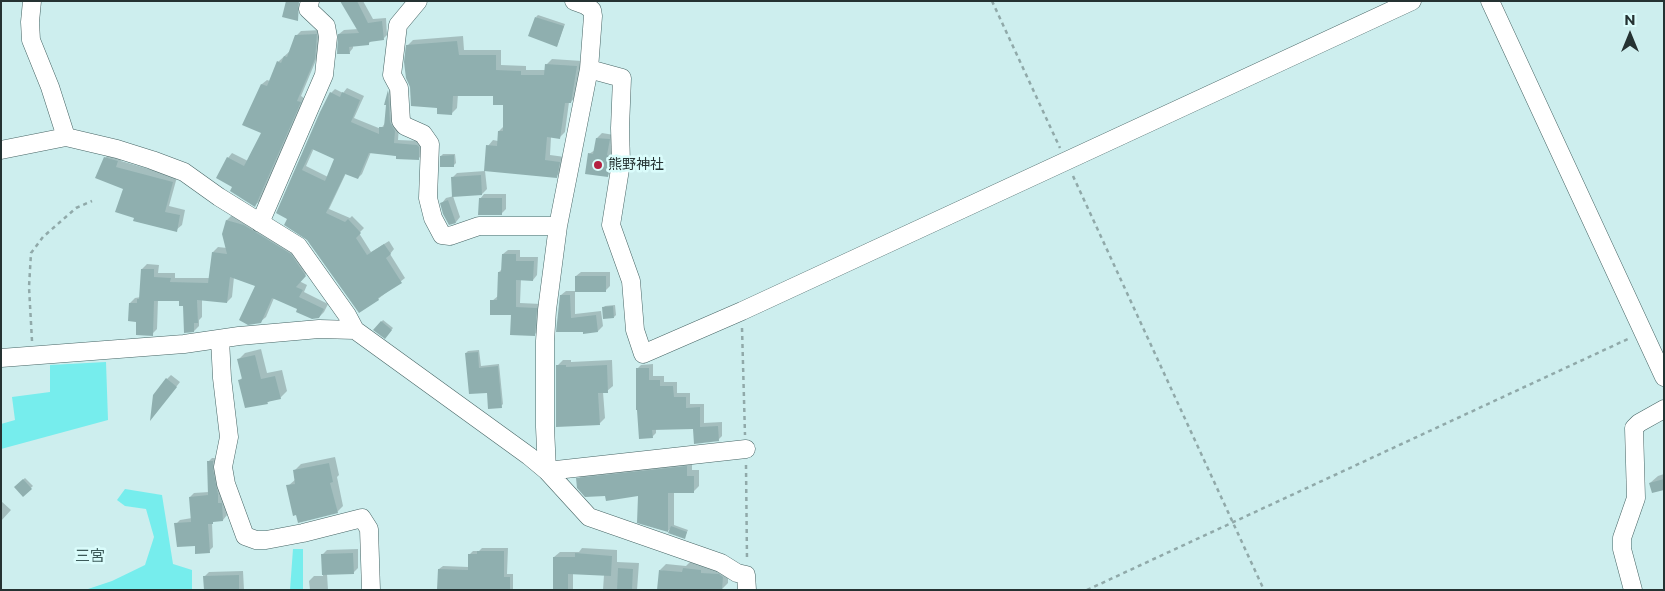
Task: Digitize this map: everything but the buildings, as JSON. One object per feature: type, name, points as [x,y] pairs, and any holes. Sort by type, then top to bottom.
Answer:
[{"type":"street","points":[[32,1],[31,40],[50,88],[66,137]]},
{"type":"street","points":[[260,223],[324,75],[328,37],[326,26],[308,9],[310,1]]},
{"type":"street","points":[[418,1],[398,26],[392,75],[399,88],[401,121],[405,126],[424,134],[430,144],[428,198],[433,218],[442,235],[450,236],[479,226],[558,226]]},
{"type":"street","points":[[547,471],[545,427],[547,310],[558,226],[589,69],[593,16],[592,10],[574,1]]},
{"type":"street","points":[[589,69],[622,78],[621,163],[611,225],[631,281],[636,330],[643,354],[742,311],[1412,1]]},
{"type":"street","points":[[1490,1],[1664,377]]},
{"type":"street","points":[[1,150],[66,137],[125,152],[184,172],[298,246],[347,315],[355,330],[493,429],[547,471],[589,517],[721,563],[736,581],[746,576],[746,590]]},
{"type":"street","points":[[1,358],[184,344],[239,336],[319,329],[355,330]]},
{"type":"street","points":[[220,339],[222,378],[229,437],[223,467],[226,484],[245,536],[256,540],[266,540],[362,518],[369,529],[371,590]]},
{"type":"street","points":[[1633,590],[1622,549],[1622,538],[1636,498],[1634,428],[1638,422],[1664,409]]},
{"type":"street","points":[[547,471],[746,449]]},
{"type":"path","points":[[992,1],[1264,590]]},
{"type":"path","points":[[33,355],[29,287],[31,252],[44,237],[76,208],[92,201]]},
{"type":"path","points":[[1087,590],[1643,332]]},
{"type":"shaded area","points":[[106,362],[108,420],[1,449],[1,424],[15,420],[12,397],[50,392],[50,365]]},
{"type":"shaded area","points":[[125,489],[162,495],[173,564],[192,570],[192,590],[85,590],[112,581],[145,565],[154,537],[146,509],[125,506],[117,500]]},
{"type":"shaded area","points":[[293,549],[303,549],[303,590],[290,590]]},
{"type":"place","name":"熊野神社","points":[[598,165]]},
{"type":"district","name":"三宮","points":[[90,557]]}]
